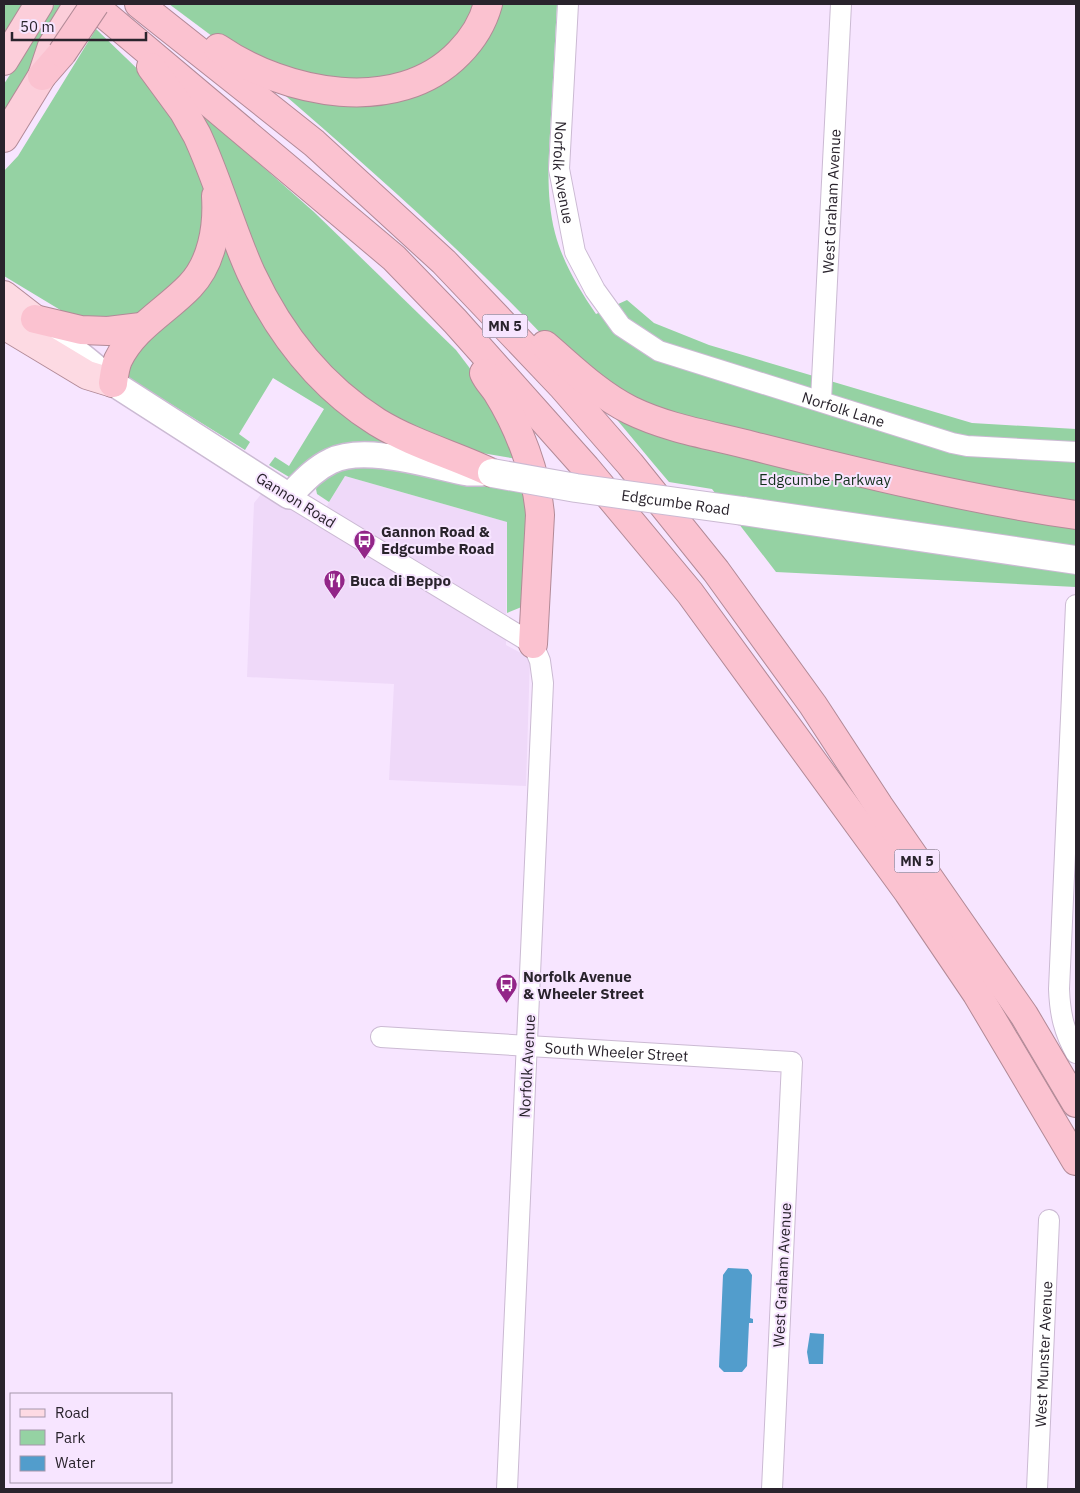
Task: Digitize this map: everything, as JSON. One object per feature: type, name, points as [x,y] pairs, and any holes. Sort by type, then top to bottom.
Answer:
[{"type":"highway","points":[[4,138],[57,49],[78,4]]},
{"type":"highway","points":[[57,49],[93,4]]},
{"type":"highway","name":"MN 5","points":[[93,4],[394,258],[455,321],[586,468],[690,593],[908,892],[977,994],[1076,1161]]},
{"type":"highway","points":[[140,4],[236,61],[261,72],[310,87],[336,91],[378,92],[406,85],[432,75],[449,64],[475,34],[485,15],[488,4]]},
{"type":"highway","name":"MN 5","points":[[140,4],[314,143],[444,262],[587,414],[716,571],[813,705],[879,806],[1024,1015],[1076,1103]]},
{"type":"highway","points":[[4,61],[32,15]]},
{"type":"highway","points":[[134,38],[144,60],[184,112],[215,174],[228,213],[259,289],[287,335],[320,378],[339,395],[378,422],[421,444],[492,473]]},
{"type":"highway","points":[[113,383],[117,361],[141,327],[191,285],[206,262],[216,230],[215,174]]},
{"type":"highway","points":[[489,309],[544,344],[604,395],[628,409],[672,426],[851,472],[1036,509],[1076,515]]},
{"type":"highway","points":[[36,319],[81,330],[108,331],[141,327]]},
{"type":"highway","points":[[455,321],[485,376],[497,392],[531,463],[539,497],[540,515],[533,644]]},
{"type":"main road","name":"Gannon Road","points":[[4,296],[36,319]]},
{"type":"main road","name":"Gannon Road","points":[[4,325],[86,375],[113,383]]},
{"type":"main road","name":"Edgcumbe Road","points":[[492,473],[576,488],[1076,560]]},
{"type":"street","name":"Norfolk Avenue","points":[[568,4],[559,168],[566,211],[575,252],[595,290],[621,326]]},
{"type":"street","name":"West Graham Avenue","points":[[821,400],[841,4]]},
{"type":"street","name":"Gannon Road","points":[[36,319],[67,346],[95,365],[113,383],[289,496],[533,644]]},
{"type":"street","name":"Norfolk Lane","points":[[621,326],[659,351],[967,446],[1076,452]]},
{"type":"street","name":"Edgcumbe Road","points":[[289,496],[318,468],[343,456],[356,454],[382,456],[468,474],[492,473]]},
{"type":"street","points":[[1076,605],[1059,989],[1063,1028],[1076,1053]]},
{"type":"street","name":"Norfolk Avenue","points":[[507,1489],[543,683],[540,661],[533,644]]},
{"type":"street","name":"South Wheeler Street","points":[[381,1038],[528,1045],[792,1062]]},
{"type":"street","name":"West Graham Avenue","points":[[772,1489],[792,1062]]},
{"type":"street","name":"West Munster Avenue","points":[[1037,1489],[1050,1220]]},
{"type":"shaded area","points":[[345,476],[507,522],[506,645],[530,658],[526,786],[389,780],[394,684],[247,677],[254,503],[262,493],[316,524]]},
{"type":"green space","points":[[4,4],[23,4],[4,36]]},
{"type":"green space","points":[[55,4],[63,4],[68,7],[4,117],[4,84]]},
{"type":"green space","points":[[169,4],[480,4],[470,26],[418,74],[334,83],[228,48]]},
{"type":"green space","name":"Edgcumbe Parkway","points":[[497,4],[557,4],[549,159],[550,204],[555,233],[562,255],[596,314],[627,300],[654,323],[709,345],[972,423],[1076,429],[1076,587],[776,572],[712,489],[669,482],[581,378],[519,311],[419,214],[280,91],[381,101]]},
{"type":"green space","points":[[96,29],[154,85],[204,177],[208,217],[192,269],[147,310],[110,321],[67,314],[4,276],[4,171],[18,156]]},
{"type":"green space","points":[[202,113],[314,212],[456,350],[478,379],[523,460],[441,444],[345,388],[280,313],[197,118]]},
{"type":"green space","points":[[220,248],[232,248],[245,284],[408,447],[323,452],[306,461],[289,477],[269,465],[275,457],[289,466],[324,409],[273,378],[239,434],[250,442],[245,450],[129,378],[126,373],[128,362]]},
{"type":"green space","points":[[355,462],[529,490],[524,606],[507,613],[507,522],[345,476],[329,502],[317,494],[316,489],[322,476]]},
{"type":"water","points":[[728,1268],[748,1269],[752,1275],[750,1318],[753,1319],[753,1323],[749,1323],[747,1366],[742,1372],[724,1372],[719,1367],[723,1275]]},
{"type":"water","points":[[810,1333],[824,1334],[823,1364],[809,1364],[807,1352]]},
{"type":"place","name":"Gannon Road & Edgcumbe Road","points":[[365,559]]},
{"type":"place","name":"Buca di Beppo","points":[[334,599]]},
{"type":"place","name":"Norfolk Avenue & Wheeler Street","points":[[507,1004]]}]
